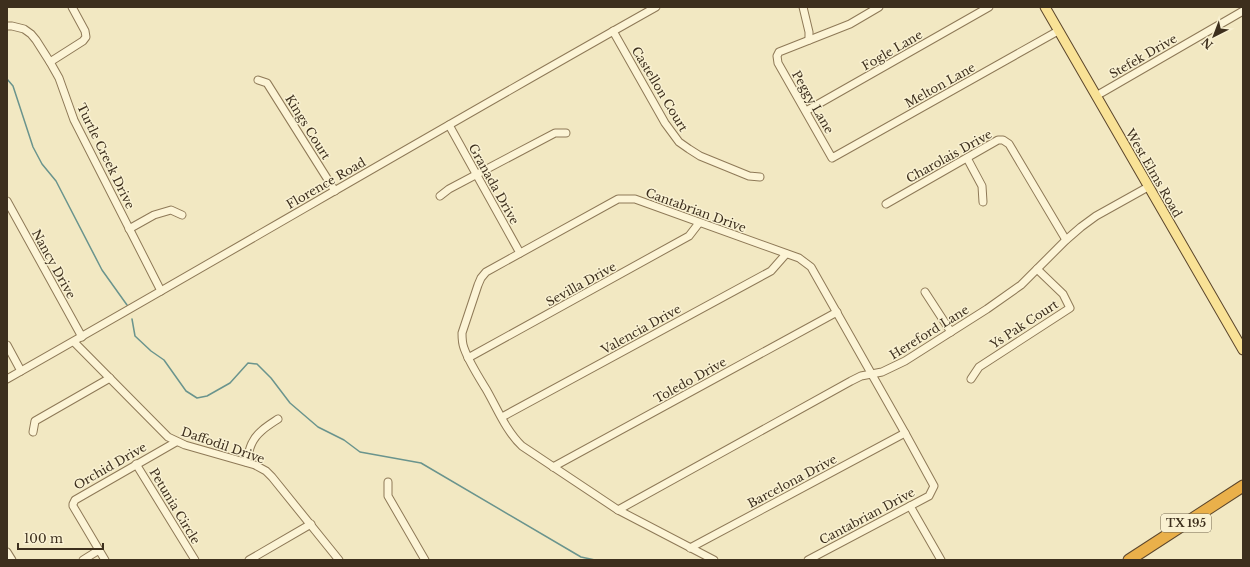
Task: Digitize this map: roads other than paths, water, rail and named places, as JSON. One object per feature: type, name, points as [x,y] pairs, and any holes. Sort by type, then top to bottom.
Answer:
[{"type":"highway","name":"TX 195","points":[[1130,560],[1243,486]]},
{"type":"main road","name":"West Elms Road","points":[[1045,7],[1243,350]]},
{"type":"street","points":[[50,62],[83,41],[86,36],[85,31],[72,7]]},
{"type":"street","name":"Florence Road","points":[[7,379],[74,342],[656,7]]},
{"type":"street","points":[[803,7],[809,32],[809,40],[850,24],[879,7]]},
{"type":"street","name":"Fogle Lane","points":[[806,112],[989,7]]},
{"type":"street","name":"Stefek Drive","points":[[1096,96],[1243,11]]},
{"type":"street","name":"Turtle Creek Drive","points":[[7,26],[24,29],[30,34],[36,40],[50,62],[59,78],[74,120],[161,291]]},
{"type":"street","name":"Castellon Court","points":[[613,31],[665,123],[679,142],[700,156],[749,176],[760,177]]},
{"type":"street","name":"Melton Lane","points":[[832,158],[1058,31]]},
{"type":"street","name":"Peggy Lane","points":[[809,40],[779,52],[777,56],[778,63],[832,158]]},
{"type":"street","name":"Kings Court","points":[[258,80],[267,83],[335,191]]},
{"type":"street","name":"Granada Drive","points":[[449,125],[520,253]]},
{"type":"street","points":[[440,196],[450,189],[477,176],[555,133],[566,133]]},
{"type":"street","name":"Charolais Drive","points":[[886,204],[998,140],[1006,141],[1066,240]]},
{"type":"street","points":[[967,158],[982,186],[983,202]]},
{"type":"street","name":"Hereford Lane","points":[[618,510],[850,381],[861,376],[882,372],[905,361],[951,332],[1021,284],[1066,240],[1096,216],[1148,187]]},
{"type":"street","name":"Cantabrian Drive","points":[[714,560],[618,510],[522,446],[516,440],[502,417],[468,358],[464,347],[462,332],[478,285],[486,272],[618,199],[635,199],[799,258],[811,267],[934,486],[930,496],[808,560]]},
{"type":"street","name":"Nancy Drive","points":[[7,201],[82,337]]},
{"type":"street","points":[[130,228],[154,215],[171,210],[182,215]]},
{"type":"street","name":"Sevilla Drive","points":[[468,358],[689,236],[699,223]]},
{"type":"street","name":"Valencia Drive","points":[[502,417],[771,271],[786,254]]},
{"type":"street","name":"Ys Pak Court","points":[[971,379],[979,367],[1070,308],[1063,294],[1037,268]]},
{"type":"street","points":[[925,292],[951,332]]},
{"type":"street","name":"Toledo Drive","points":[[553,467],[837,312]]},
{"type":"street","name":"Daffodil Drive","points":[[74,342],[168,436],[176,442],[246,462],[261,468],[272,477],[339,560]]},
{"type":"street","points":[[7,345],[21,371]]},
{"type":"street","points":[[34,432],[35,421],[110,378]]},
{"type":"street","points":[[246,462],[255,437],[259,432],[278,419]]},
{"type":"street","name":"Barcelona Drive","points":[[690,548],[905,432]]},
{"type":"street","name":"Orchid Drive","points":[[105,560],[72,504],[76,498],[176,442]]},
{"type":"street","name":"Petunia Circle","points":[[136,464],[195,560]]},
{"type":"street","points":[[388,482],[388,496],[425,560]]},
{"type":"street","points":[[910,506],[941,560]]},
{"type":"street","points":[[249,560],[311,524]]},
{"type":"street","points":[[82,560],[99,550]]},
{"type":"street","points":[[7,552],[12,560]]},
{"type":"waterway","points":[[7,79],[13,86],[33,147],[42,164],[56,181],[102,270],[127,305]]},
{"type":"waterway","points":[[132,319],[135,336],[151,351],[164,360],[186,391],[197,398],[207,396],[230,383],[248,363],[257,364],[271,378],[290,403],[318,427],[344,440],[360,452],[421,463],[581,557],[595,560]]}]
